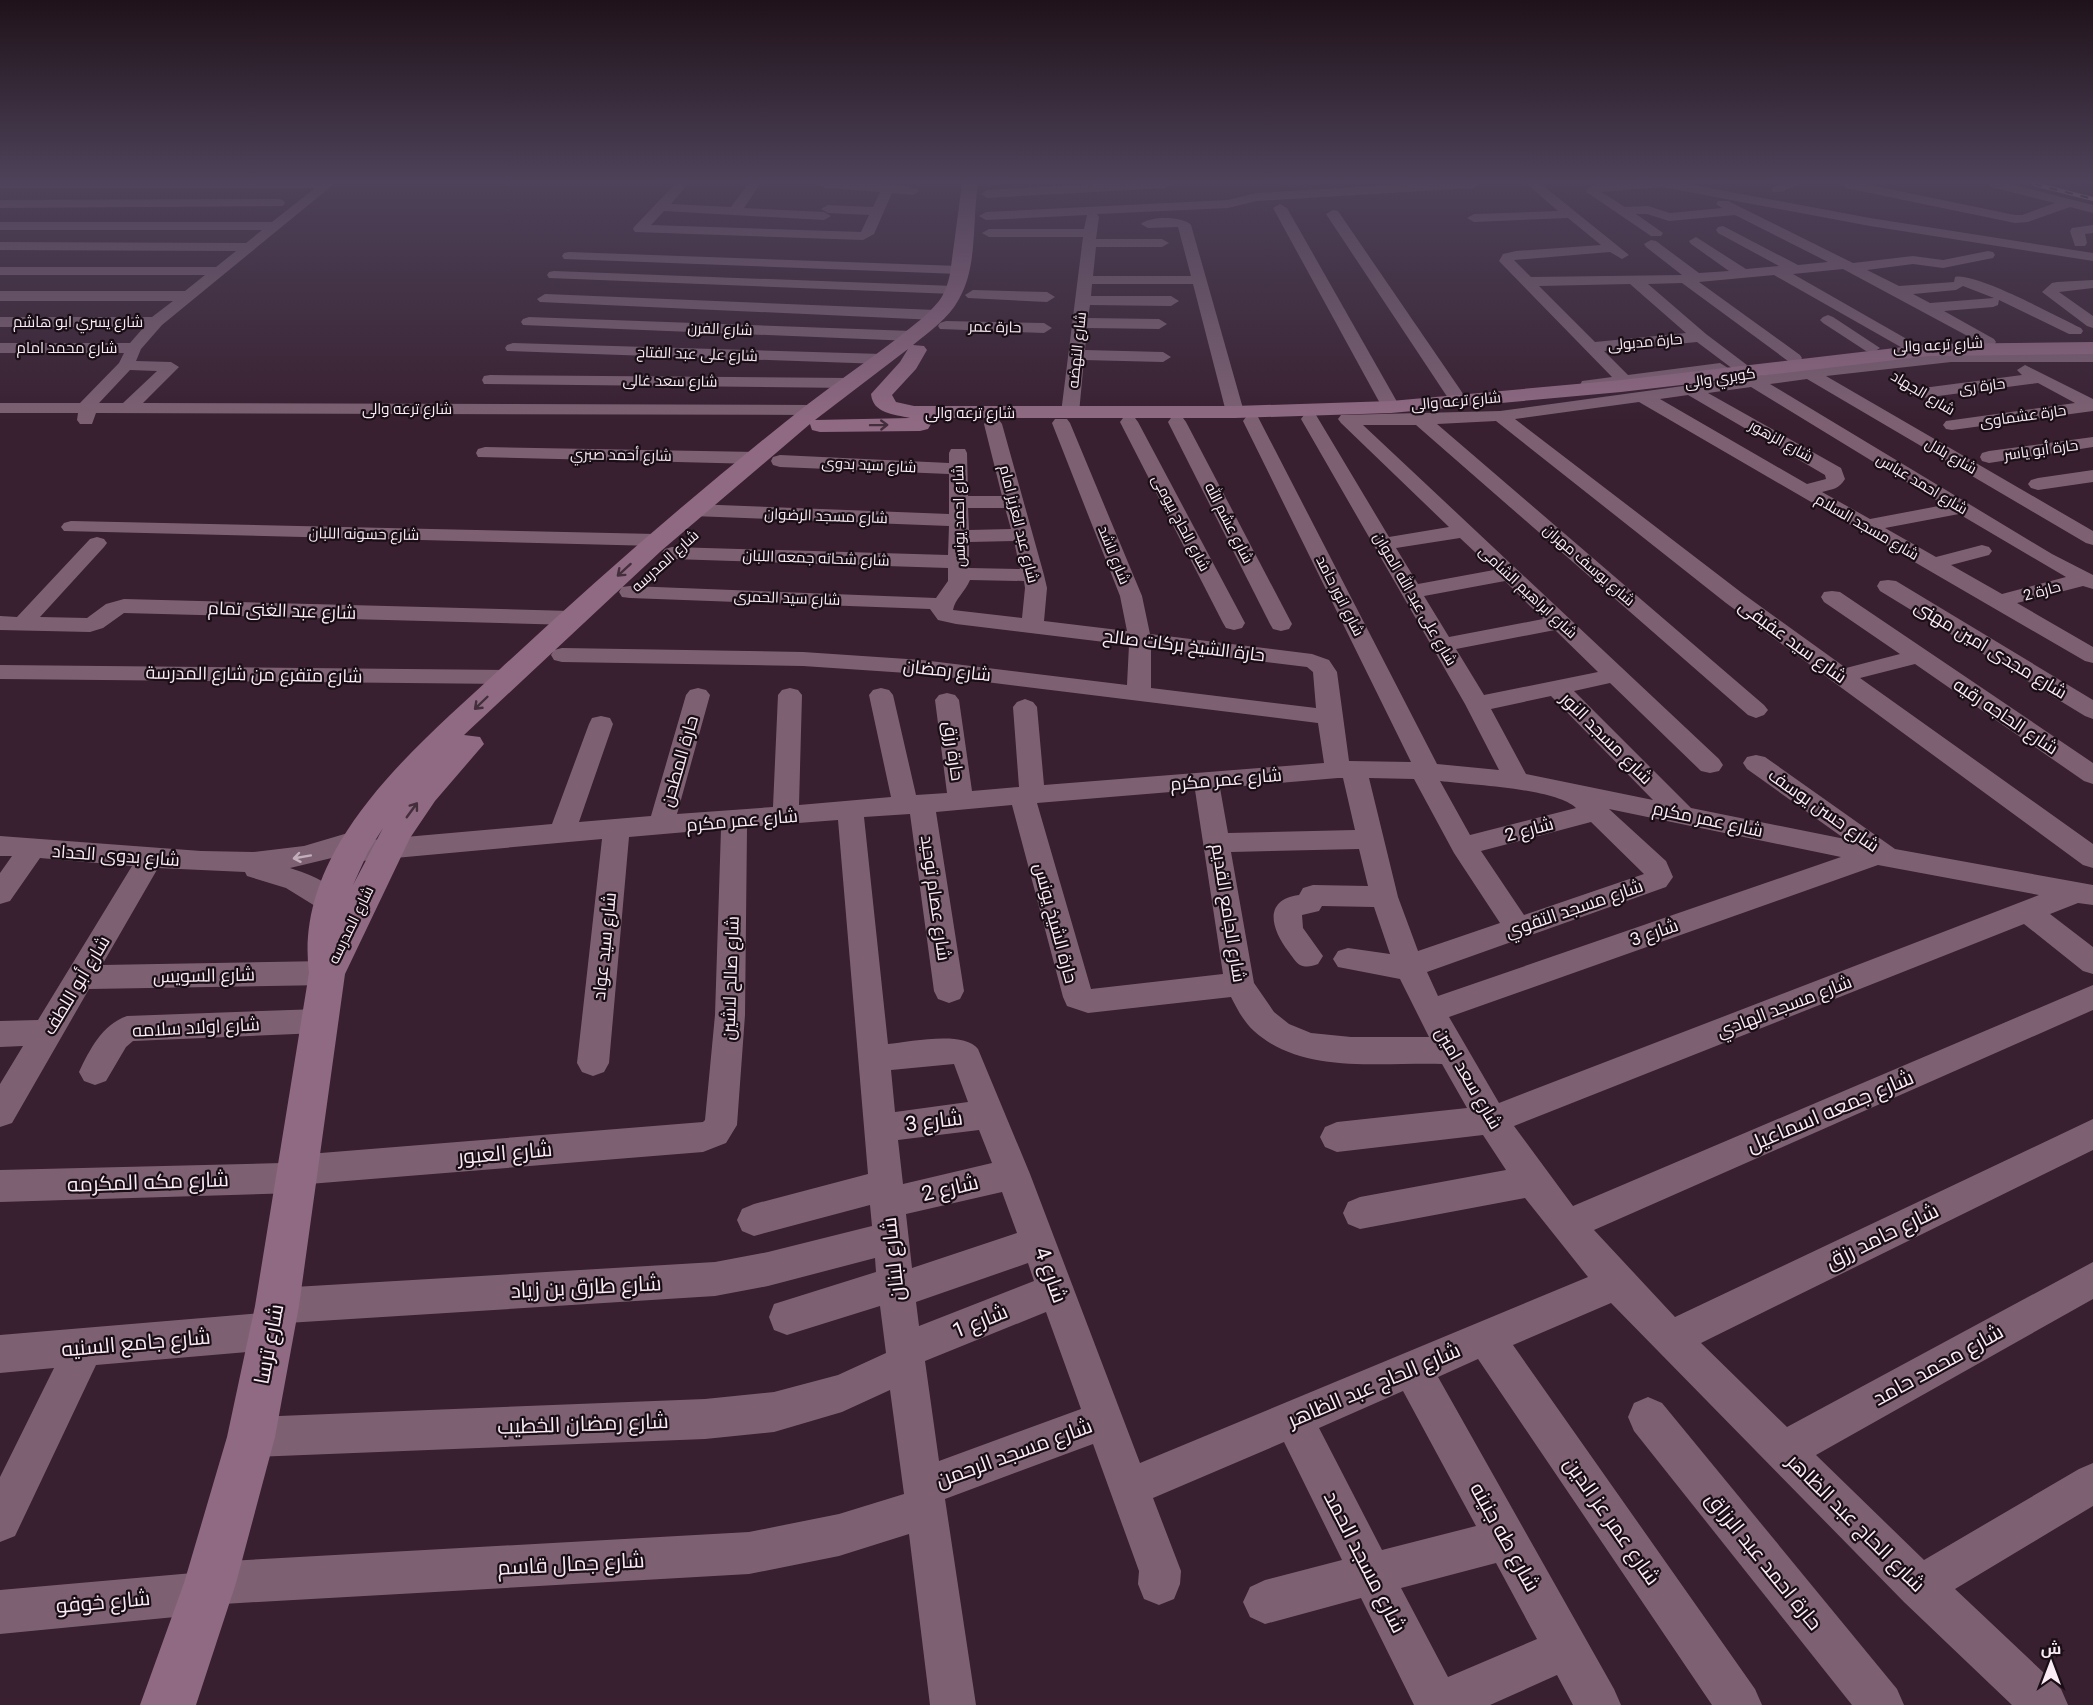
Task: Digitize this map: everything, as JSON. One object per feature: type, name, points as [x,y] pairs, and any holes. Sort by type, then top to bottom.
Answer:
[{"type":"main road","points":[[966,264],[966,287]]},
{"type":"main road","points":[[966,287],[971,264]]},
{"type":"main road","name":"شارع المدرسه","points":[[810,420],[941,321],[963,310],[966,287]]},
{"type":"main road","name":"شارع المدرسه","points":[[327,973],[323,950],[323,928],[330,902],[354,846],[415,768],[571,618],[664,547],[721,513],[769,459],[849,383],[882,359],[914,343]]},
{"type":"main road","name":"شارع ترعه والى","points":[[914,343],[909,365],[881,394],[882,401],[889,407],[914,412],[1129,422],[1178,422],[1459,401],[1496,407]]},
{"type":"main road","name":"كوبري والى","points":[[1496,407],[1621,386],[1929,350],[2093,348]]},
{"type":"main road","name":"كوبري والى","points":[[1347,418],[1523,403],[1922,352],[1969,349],[2093,348]]},
{"type":"main road","name":"شارع ترعه والى","points":[[810,420],[993,423],[1065,418],[1244,416],[1347,418]]},
{"type":"main road","name":"شارع المدرسه","points":[[327,973],[343,947],[388,847],[442,771],[630,592],[693,510],[769,459]]},
{"type":"main road","name":"شارع ترسا","points":[[168,1705],[208,1588],[251,1437],[274,1318],[327,973]]},
{"type":"street","points":[[87,415],[88,404],[126,365],[134,348],[156,322],[229,264]]},
{"type":"street","points":[[666,264],[966,287],[1042,312]]},
{"type":"street","name":"شارع النهضه","points":[[1065,418],[1076,356],[1085,280],[1092,264]]},
{"type":"street","name":"شارع انور حامد","points":[[1194,264],[1244,416],[1463,846],[1518,928]]},
{"type":"street","points":[[1311,264],[1391,407]]},
{"type":"street","points":[[1366,264],[1459,401]]},
{"type":"street","points":[[1508,264],[1624,380]]},
{"type":"street","points":[[1632,264],[1650,280]]},
{"type":"street","points":[[1679,264],[1690,278],[1794,358]]},
{"type":"street","points":[[1738,264],[1748,274],[1793,298]]},
{"type":"street","points":[[1785,264],[1797,270]]},
{"type":"street","points":[[1526,282],[1690,278],[1779,272],[1826,264]]},
{"type":"street","points":[[1851,264],[1866,276],[1988,342]]},
{"type":"street","points":[[1964,264],[1985,272]]},
{"type":"street","points":[[2042,264],[2069,285],[2093,295]]},
{"type":"street","points":[[1866,276],[1938,268]]},
{"type":"street","points":[[0,271],[220,271]]},
{"type":"street","points":[[1779,272],[1906,345]]},
{"type":"street","points":[[554,275],[966,287],[1042,312]]},
{"type":"street","points":[[1085,280],[1198,280]]},
{"type":"street","points":[[1634,280],[1700,337],[1739,365]]},
{"type":"street","points":[[1897,291],[1958,283],[1996,293],[2075,331]]},
{"type":"street","points":[[2093,284],[2051,288],[2049,292],[2093,323]]},
{"type":"street","points":[[0,296],[187,296]]},
{"type":"street","name":"حارة عمر","points":[[544,299],[941,321],[1027,328],[1042,312]]},
{"type":"street","points":[[1083,300],[1164,301],[1162,347]]},
{"type":"street","points":[[1927,308],[1993,302]]},
{"type":"street","name":"شارع الجهاد","points":[[1813,311],[1949,414]]},
{"type":"street","points":[[2011,317],[2055,339],[2075,331],[2093,328]]},
{"type":"street","name":"شارع يسري ابو هاشم","points":[[0,321],[156,322]]},
{"type":"street","name":"شارع الفرن","points":[[529,322],[914,343]]},
{"type":"street","points":[[1080,323],[1162,347]]},
{"type":"street","name":"حارة مدبولى","points":[[1590,347],[1700,337]]},
{"type":"street","name":"شارع ترعه والى","points":[[1496,407],[1643,397],[1810,374],[1906,345],[2055,339],[2093,343]]},
{"type":"street","points":[[1076,356],[1162,347]]},
{"type":"street","name":"شارع محمد امام","points":[[0,348],[134,348]]},
{"type":"street","name":"شارع على عبد الفتاح","points":[[513,348],[882,359]]},
{"type":"street","points":[[2002,357],[2091,404]]},
{"type":"street","name":"شارع ترعه والى","points":[[1347,418],[1421,420],[1624,380],[1794,358],[2093,357]]},
{"type":"street","points":[[126,365],[168,365],[171,367],[127,409]]},
{"type":"street","name":"شارع بلال","points":[[1810,374],[2093,539]]},
{"type":"street","name":"حارة رى","points":[[1923,393],[2041,378]]},
{"type":"street","name":"شارع سعد غالى","points":[[490,380],[849,383]]},
{"type":"street","name":"شارع احمد عباس","points":[[1753,381],[2045,558],[2089,581]]},
{"type":"street","name":"شارع الزهور","points":[[1691,390],[1834,472],[1836,479],[1832,484],[1804,490]]},
{"type":"street","name":"شارع مسجد السلام","points":[[1643,397],[2093,656]]},
{"type":"street","name":"حارة عشماوى","points":[[1949,414],[1972,423],[2091,404]]},
{"type":"street","name":"شارع سيد عفيفى","points":[[1496,407],[1725,591],[2093,858]]},
{"type":"street","name":"شارع ترعه والى","points":[[0,408],[87,415],[127,409],[810,420]]},
{"type":"street","name":"شارع ترعه والى","points":[[0,420],[87,415],[810,420]]},
{"type":"street","name":"شارع ناشد","points":[[1065,418],[1131,596],[1140,639],[1139,693]]},
{"type":"street","name":"شارع ابراهيم الشامى","points":[[1347,418],[1710,765]]},
{"type":"street","name":"شارع على عبد الله الموان","points":[[1310,419],[1477,704],[1517,781]]},
{"type":"street","name":"شارع يوسف مهران","points":[[1421,420],[1756,710]]},
{"type":"street","name":"شارع الحاج بيومى","points":[[1129,422],[1234,623]]},
{"type":"street","name":"شارع عشم الله","points":[[1178,422],[1281,624]]},
{"type":"street","name":"شارع عبد العزيز امام","points":[[993,423],[1036,588],[1032,626]]},
{"type":"street","name":"حارة أبو ياسر","points":[[1989,457],[2093,442]]},
{"type":"street","name":"شارع أحمد صبري","points":[[485,453],[769,459]]},
{"type":"street","name":"شارع سيد بدوى","points":[[769,459],[958,461]]},
{"type":"street","name":"شارع احمد يونس","points":[[941,610],[948,595],[958,585],[960,568],[958,461]]},
{"type":"street","points":[[2038,484],[2093,476]]},
{"type":"street","points":[[959,519],[1014,502]]},
{"type":"street","points":[[1865,526],[1962,508]]},
{"type":"street","name":"شارع مسجد الرضوان","points":[[693,510],[721,513],[959,519]]},
{"type":"street","points":[[2060,519],[2093,513]]},
{"type":"street","points":[[959,519],[1023,535]]},
{"type":"street","name":"شارع حسونه اللبان","points":[[71,527],[664,547]]},
{"type":"street","points":[[1383,544],[1463,531]]},
{"type":"street","points":[[23,623],[97,543]]},
{"type":"street","name":"شارع شحاته جمعه اللبان","points":[[664,547],[1033,575]]},
{"type":"street","points":[[1932,564],[1982,551]]},
{"type":"street","points":[[1411,592],[1509,574]]},
{"type":"street","name":"حارة 2","points":[[1998,602],[2089,581]]},
{"type":"street","name":"شارع مجدى امين مهنى","points":[[1888,586],[2093,711]]},
{"type":"street","name":"شارع سيد الحمرى","points":[[630,592],[932,603],[939,605],[941,610]]},
{"type":"street","name":"شارع الحاجه رقيه","points":[[1832,597],[2093,775]]},
{"type":"street","name":"شارع عبد الغنى تمام","points":[[0,623],[90,625],[100,621],[111,609],[124,606],[571,618]]},
{"type":"street","name":"حارة الشيخ بركات صالح","points":[[941,610],[946,615],[956,617],[1312,661],[1321,665],[1325,672],[1329,717],[1346,770]]},
{"type":"street","points":[[1442,645],[1560,622]]},
{"type":"street","name":"شارع رمضان","points":[[562,655],[866,663],[977,672],[1329,717]]},
{"type":"street","points":[[1841,676],[1918,656]]},
{"type":"street","name":"شارع متفرع من شارع المدرسة","points":[[0,672],[508,677]]},
{"type":"street","points":[[1477,704],[1616,675]]},
{"type":"street","name":"شارع مسجد النور","points":[[1557,688],[1682,814]]},
{"type":"street","name":"حارة المطحن","points":[[661,826],[698,695]]},
{"type":"street","points":[[786,816],[790,695]]},
{"type":"street","name":"شارع عصام توحيد","points":[[881,695],[914,805],[949,991]]},
{"type":"street","name":"حارة رزق","points":[[946,700],[962,801]]},
{"type":"street","points":[[1025,708],[1027,796]]},
{"type":"street","points":[[562,834],[601,724]]},
{"type":"street","name":"شارع حسن يوسف","points":[[1756,763],[1885,856]]},
{"type":"street","name":"شارع عمر مكرم","points":[[354,846],[388,847],[616,830],[1346,770],[1425,771],[1517,781],[1575,792],[2087,897]]},
{"type":"street","name":"شارع سعد امين","points":[[1346,770],[1371,839],[1384,897],[1409,967],[1452,1051],[1492,1120],[1532,1181],[1567,1225],[1671,1338]]},
{"type":"street","name":"شارع الجامع القديم","points":[[1206,781],[1218,843],[1239,984],[1249,1007],[1269,1028],[1296,1042],[1327,1049],[1452,1051]]},
{"type":"street","name":"شارع مسجد التقوي","points":[[1409,967],[1656,880],[1659,877],[1656,868],[1575,792]]},
{"type":"street","name":"حارة الشيخ يونس","points":[[1027,796],[1078,997],[1088,1001],[1239,984]]},
{"type":"street","name":"شارع لبنان","points":[[850,811],[890,1238],[953,1705]]},
{"type":"street","name":"شارع 2","points":[[1463,846],[1595,812]]},
{"type":"street","name":"شارع صالح لاشين","points":[[714,1133],[721,1125],[730,1015],[734,820]]},
{"type":"street","name":"شارع سيد عواد","points":[[593,1063],[616,830]]},
{"type":"street","points":[[1218,843],[1371,839]]},
{"type":"street","name":"شارع بدوى الحداد","points":[[0,846],[232,864],[294,879],[315,889],[330,902]]},
{"type":"street","name":"شارع بدوى الحداد","points":[[232,864],[302,858],[354,846]]},
{"type":"street","points":[[0,894],[33,848]]},
{"type":"street","name":"شارع 3","points":[[1430,1011],[1885,856]]},
{"type":"street","name":"شارع أبو اللطف","points":[[0,1113],[8,1086],[47,1033],[151,857]]},
{"type":"street","points":[[1308,956],[1289,931],[1288,912],[1294,906],[1309,904],[1313,895],[1384,897]]},
{"type":"street","name":"شارع مسجد الهادي","points":[[1337,1137],[1492,1120],[2028,912],[2087,897]]},
{"type":"street","points":[[2028,912],[2093,963]]},
{"type":"street","points":[[1348,959],[1409,967]]},
{"type":"street","name":"شارع السويس","points":[[80,977],[327,973]]},
{"type":"street","name":"شارع جمعه اسماعيل","points":[[1567,1225],[2093,997]]},
{"type":"street","name":"شارع اولاد سلامه","points":[[95,1072],[114,1038],[127,1029],[319,1021]]},
{"type":"street","points":[[0,1035],[47,1033]]},
{"type":"street","name":"شارع 4","points":[[873,1058],[952,1051],[964,1054],[1013,1173],[1160,1571],[1159,1584]]},
{"type":"street","name":"شارع 3","points":[[880,1128],[989,1114]]},
{"type":"street","name":"شارع العبور","points":[[296,1174],[703,1137],[714,1133]]},
{"type":"street","name":"شارع حامد رزق","points":[[1671,1338],[2093,1134]]},
{"type":"street","name":"شارع 2","points":[[753,1220],[886,1194],[1013,1173]]},
{"type":"street","name":"شارع مكه المكرمه","points":[[0,1186],[296,1174]]},
{"type":"street","points":[[1360,1213],[1532,1181]]},
{"type":"street","name":"شارع طارق بن زياد","points":[[274,1318],[716,1279],[768,1269],[890,1238]]},
{"type":"street","points":[[787,1317],[896,1287],[1039,1243]]},
{"type":"street","name":"شارع محمد حامد","points":[[1783,1451],[2093,1280]]},
{"type":"street","name":"شارع الحاج عبد الظاهر","points":[[1129,1488],[1618,1282]]},
{"type":"street","name":"شارع 1","points":[[905,1357],[1056,1290]]},
{"type":"street","name":"شارع جامع السنيه","points":[[0,1354],[85,1347],[274,1318]]},
{"type":"street","name":"شارع عمر عز الدين","points":[[1486,1338],[1739,1705]]},
{"type":"street","name":"شارع الحاج عبد الظاهر","points":[[1671,1338],[1919,1587],[2045,1705]]},
{"type":"street","points":[[0,1521],[85,1347]]},
{"type":"street","name":"شارع رمضان الخطيب","points":[[251,1437],[705,1419],[774,1412],[842,1393],[905,1357]]},
{"type":"street","name":"شارع طه جنينه","points":[[1412,1369],[1598,1705]]},
{"type":"street","name":"حارة احمد عبد الرزاق","points":[[1648,1417],[1881,1705]]},
{"type":"street","name":"شارع مسجد الحمد","points":[[1293,1419],[1438,1705]]},
{"type":"street","name":"شارع مسجد الرحمن","points":[[924,1497],[1104,1420]]},
{"type":"street","points":[[1919,1587],[2093,1483]]},
{"type":"street","name":"شارع جمال قاسم","points":[[208,1588],[749,1553],[838,1536],[924,1497]]},
{"type":"street","points":[[1264,1602],[1506,1539]]},
{"type":"street","name":"شارع خوفو","points":[[0,1612],[208,1588]]},
{"type":"street","points":[[1438,1705],[1566,1649]]}]
